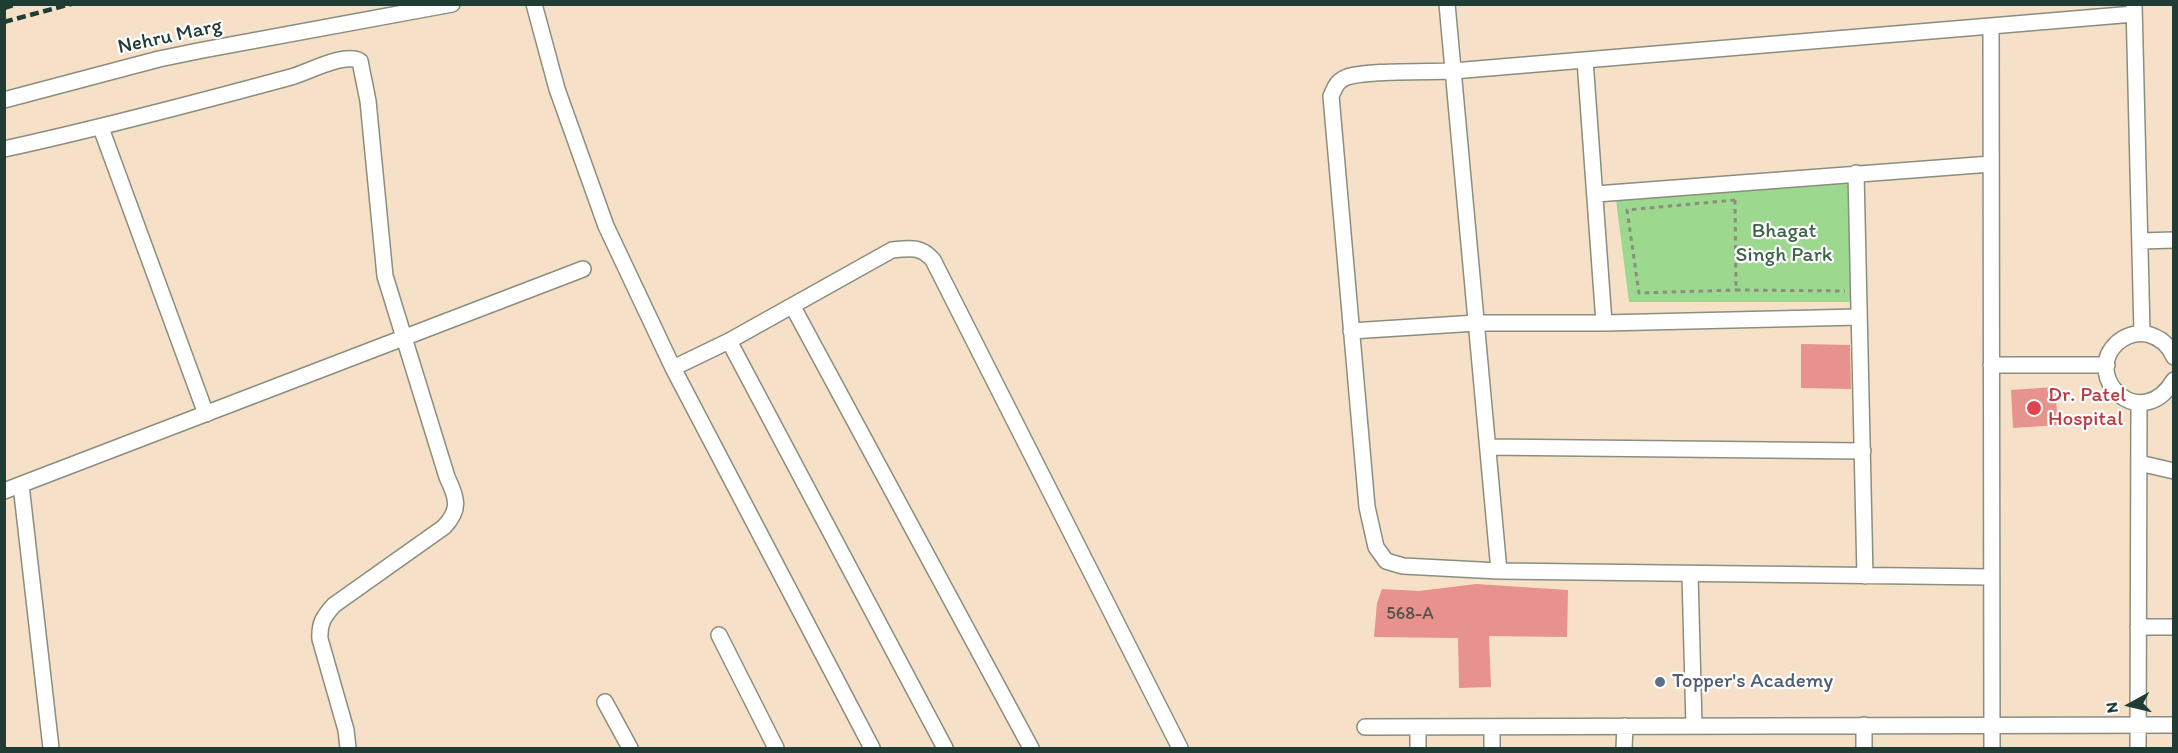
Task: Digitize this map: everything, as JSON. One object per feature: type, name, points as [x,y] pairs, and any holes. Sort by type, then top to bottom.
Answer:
[{"type":"street","name":"Nehru Marg","points":[[4,100],[192,52],[452,4]]},
{"type":"street","points":[[534,4],[554,79],[606,226],[673,368],[872,748]]},
{"type":"street","points":[[1447,4],[1499,571]]},
{"type":"street","points":[[1991,577],[1499,571],[1403,566],[1386,561],[1376,547],[1367,507],[1331,96],[1337,83],[1346,76],[1453,71],[1991,26],[2134,9],[2142,333]]},
{"type":"street","points":[[1991,26],[1992,748]]},
{"type":"street","points":[[4,149],[101,128],[303,74],[341,59],[354,57],[360,61],[368,101],[385,276],[447,477],[454,492],[456,507],[454,517],[444,527],[334,605],[319,625],[320,639],[348,748]]},
{"type":"street","points":[[1585,60],[1604,322]]},
{"type":"street","points":[[101,128],[206,414]]},
{"type":"street","points":[[1596,194],[1991,164]]},
{"type":"street","points":[[1856,173],[1865,576]]},
{"type":"street","points":[[2140,242],[2174,240]]},
{"type":"street","points":[[673,368],[729,342],[892,250],[919,248],[927,253],[933,260],[1180,748]]},
{"type":"street","points":[[4,491],[583,269]]},
{"type":"street","points":[[793,306],[1031,748]]},
{"type":"street","points":[[1352,331],[1476,323],[1859,317]]},
{"type":"street","points":[[2174,357],[2165,343],[2154,336],[2142,333],[2132,334],[2122,339],[2109,355],[2107,365],[2107,376],[2112,386],[2128,401],[2139,403],[2154,400],[2166,392],[2174,380]]},
{"type":"street","points":[[729,342],[945,748]]},
{"type":"street","points":[[1991,364],[2107,365]]},
{"type":"street","points":[[2138,748],[2139,403]]},
{"type":"street","points":[[1488,447],[1863,451]]},
{"type":"street","points":[[2139,463],[2174,471]]},
{"type":"street","points":[[21,485],[51,748]]},
{"type":"street","points":[[1690,574],[1694,726]]},
{"type":"street","points":[[2138,627],[2174,627]]},
{"type":"street","points":[[719,635],[776,748]]},
{"type":"street","points":[[605,702],[630,748]]},
{"type":"street","points":[[1365,727],[2174,725]]},
{"type":"street","points":[[1624,748],[1625,726]]},
{"type":"street","points":[[1864,726],[1864,748]]},
{"type":"street","points":[[1418,727],[1418,748]]},
{"type":"street","points":[[1492,727],[1492,748]]},
{"type":"path","points":[[1736,290],[1735,200],[1627,210],[1639,293],[1736,290],[1847,291]]},
{"type":"green space","name":"Bhagat Singh Park","points":[[1851,181],[1854,302],[1629,302],[1616,200]]},
{"type":"building","points":[[1801,344],[1850,345],[1851,389],[1801,388]]},
{"type":"building","points":[[2055,387],[2058,425],[2013,428],[2011,390]]},
{"type":"building","points":[[1476,584],[1568,590],[1567,637],[1489,636],[1491,687],[1459,688],[1458,638],[1374,637],[1377,603],[1382,589],[1419,591]]},
{"type":"railway","points":[[4,8],[17,4]]},
{"type":"railway","points":[[4,22],[71,4]]},
{"type":"place","name":"Dr. Patel Hospital","points":[[2034,408]]},
{"type":"place","name":"Topper's Academy","points":[[1660,682]]}]
